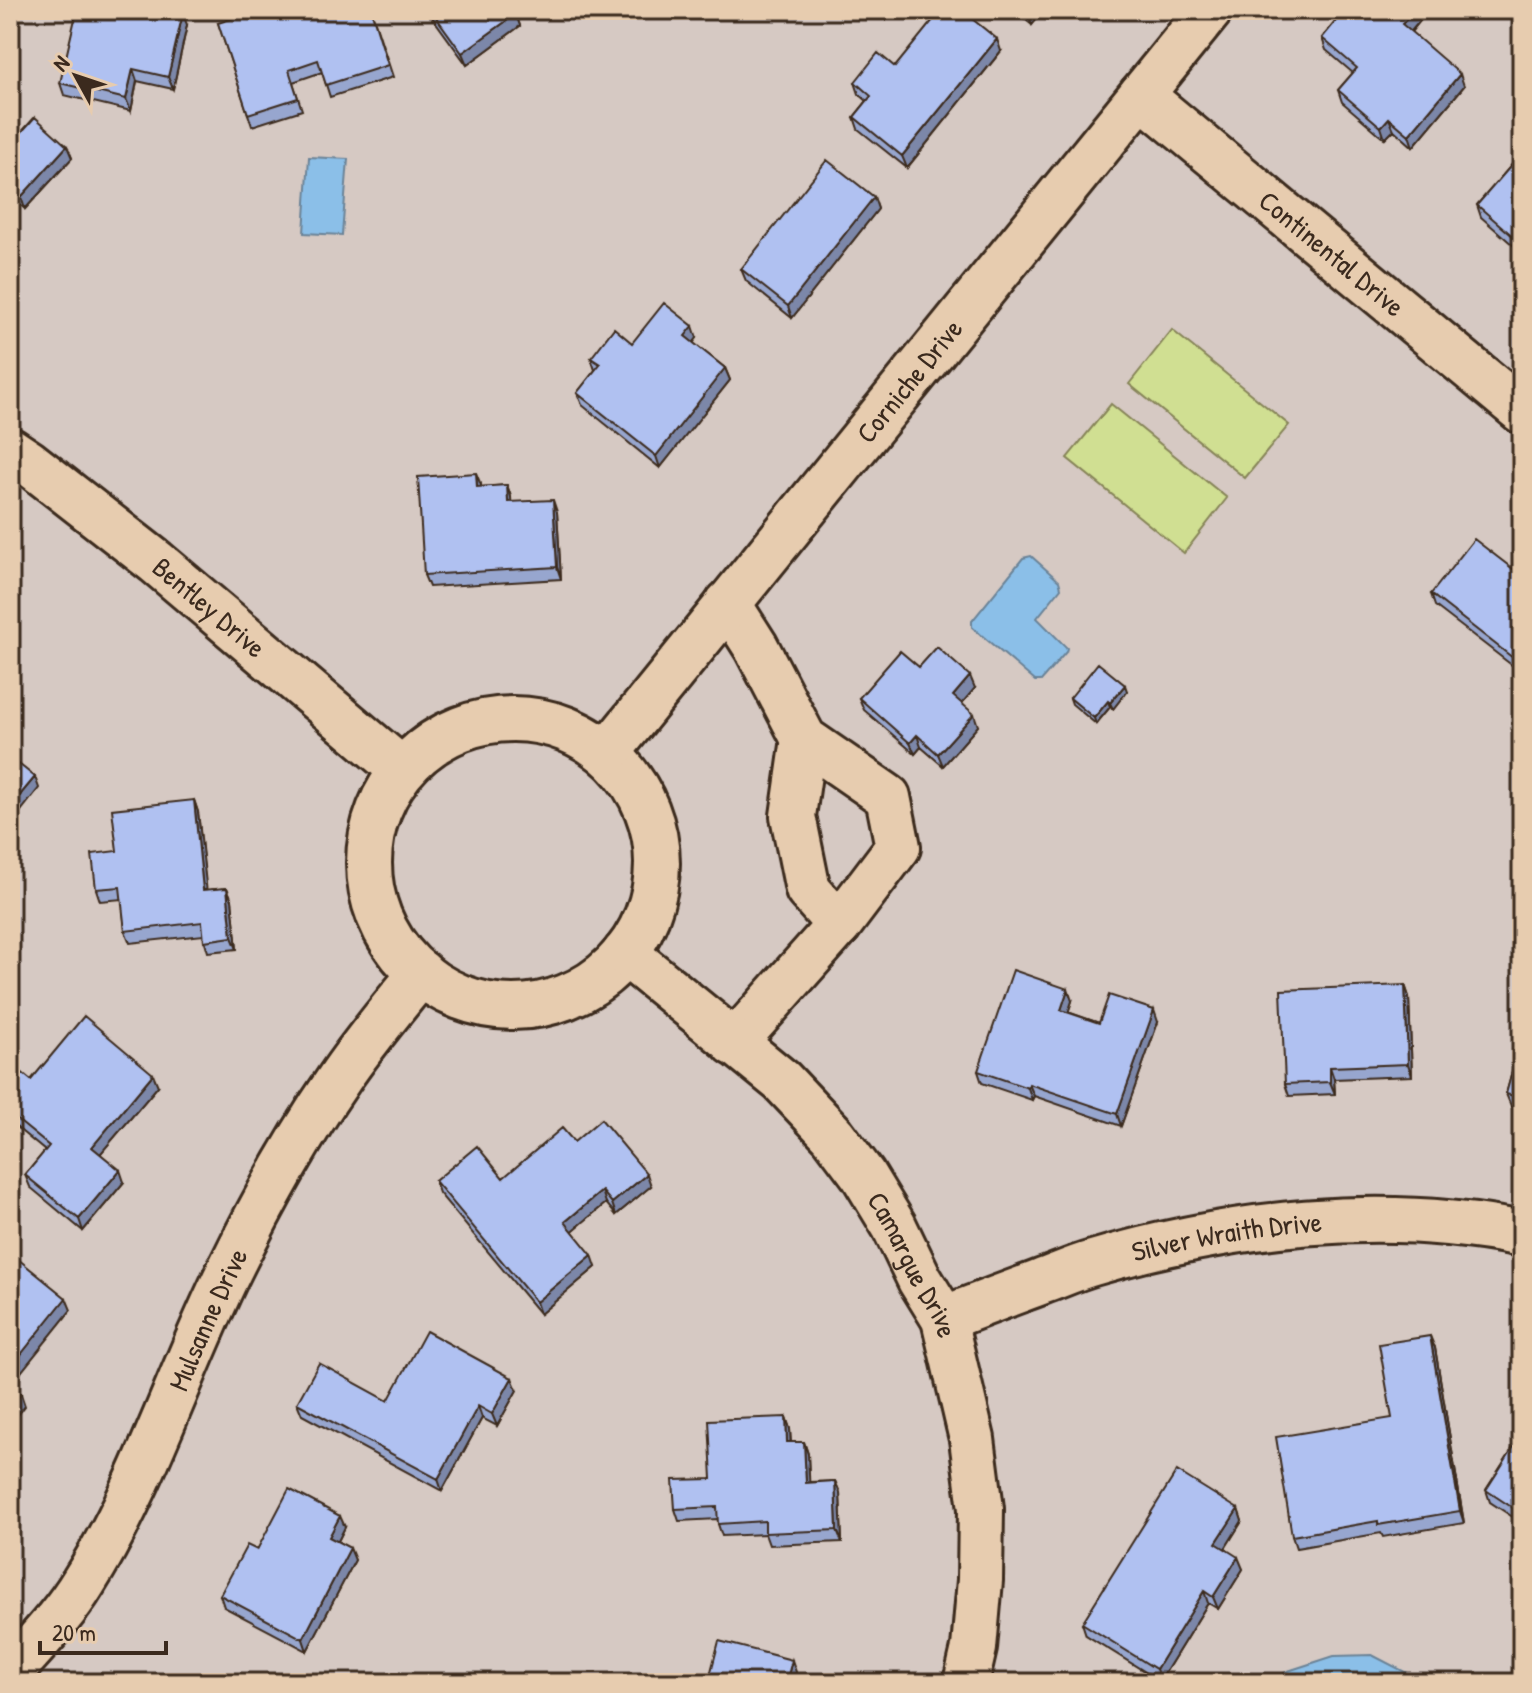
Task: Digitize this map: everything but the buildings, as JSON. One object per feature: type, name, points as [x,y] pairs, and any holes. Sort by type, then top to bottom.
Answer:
[{"type":"street","name":"Corniche Drive","points":[[608,752],[1210,10]]},
{"type":"street","name":"Continental Drive","points":[[1141,95],[1522,411]]},
{"type":"street","name":"Bentley Drive","points":[[10,450],[156,562],[402,770]]},
{"type":"street","points":[[728,603],[756,647],[804,739],[888,797],[898,847],[839,925],[734,1043]]},
{"type":"street","points":[[526,718],[572,729],[608,752],[624,768],[646,804],[658,846],[657,883],[642,930],[613,968],[586,988],[552,1002],[511,1008],[480,1004],[441,988],[412,966],[390,940],[379,918],[369,874],[371,835],[384,799],[402,770],[421,751],[454,730],[489,720],[526,718]]},
{"type":"street","points":[[804,739],[793,816],[808,890],[839,925]]},
{"type":"street","name":"Camargue Drive","points":[[625,953],[782,1081],[833,1135],[863,1175],[894,1226],[920,1280],[944,1319],[972,1439],[981,1509],[974,1648],[966,1683]]},
{"type":"street","name":"Mulsanne Drive","points":[[10,1673],[83,1585],[115,1526],[230,1269],[289,1159],[339,1079],[421,973]]},
{"type":"street","name":"Silver Wraith Drive","points":[[944,1319],[1090,1264],[1178,1241],[1272,1226],[1378,1219],[1486,1226],[1522,1234]]},
{"type":"green space","points":[[1172,330],[1289,425],[1245,478],[1129,384]]},
{"type":"green space","points":[[1111,404],[1227,498],[1184,553],[1067,458]]},
{"type":"water","points":[[309,157],[348,159],[342,235],[304,233]]},
{"type":"water","points":[[1031,556],[1059,581],[1061,588],[1037,618],[1067,648],[1041,681],[1035,681],[972,627],[972,621],[1023,558]]},
{"type":"water","points":[[1372,1655],[1423,1683],[1267,1683],[1288,1671],[1334,1656]]}]
